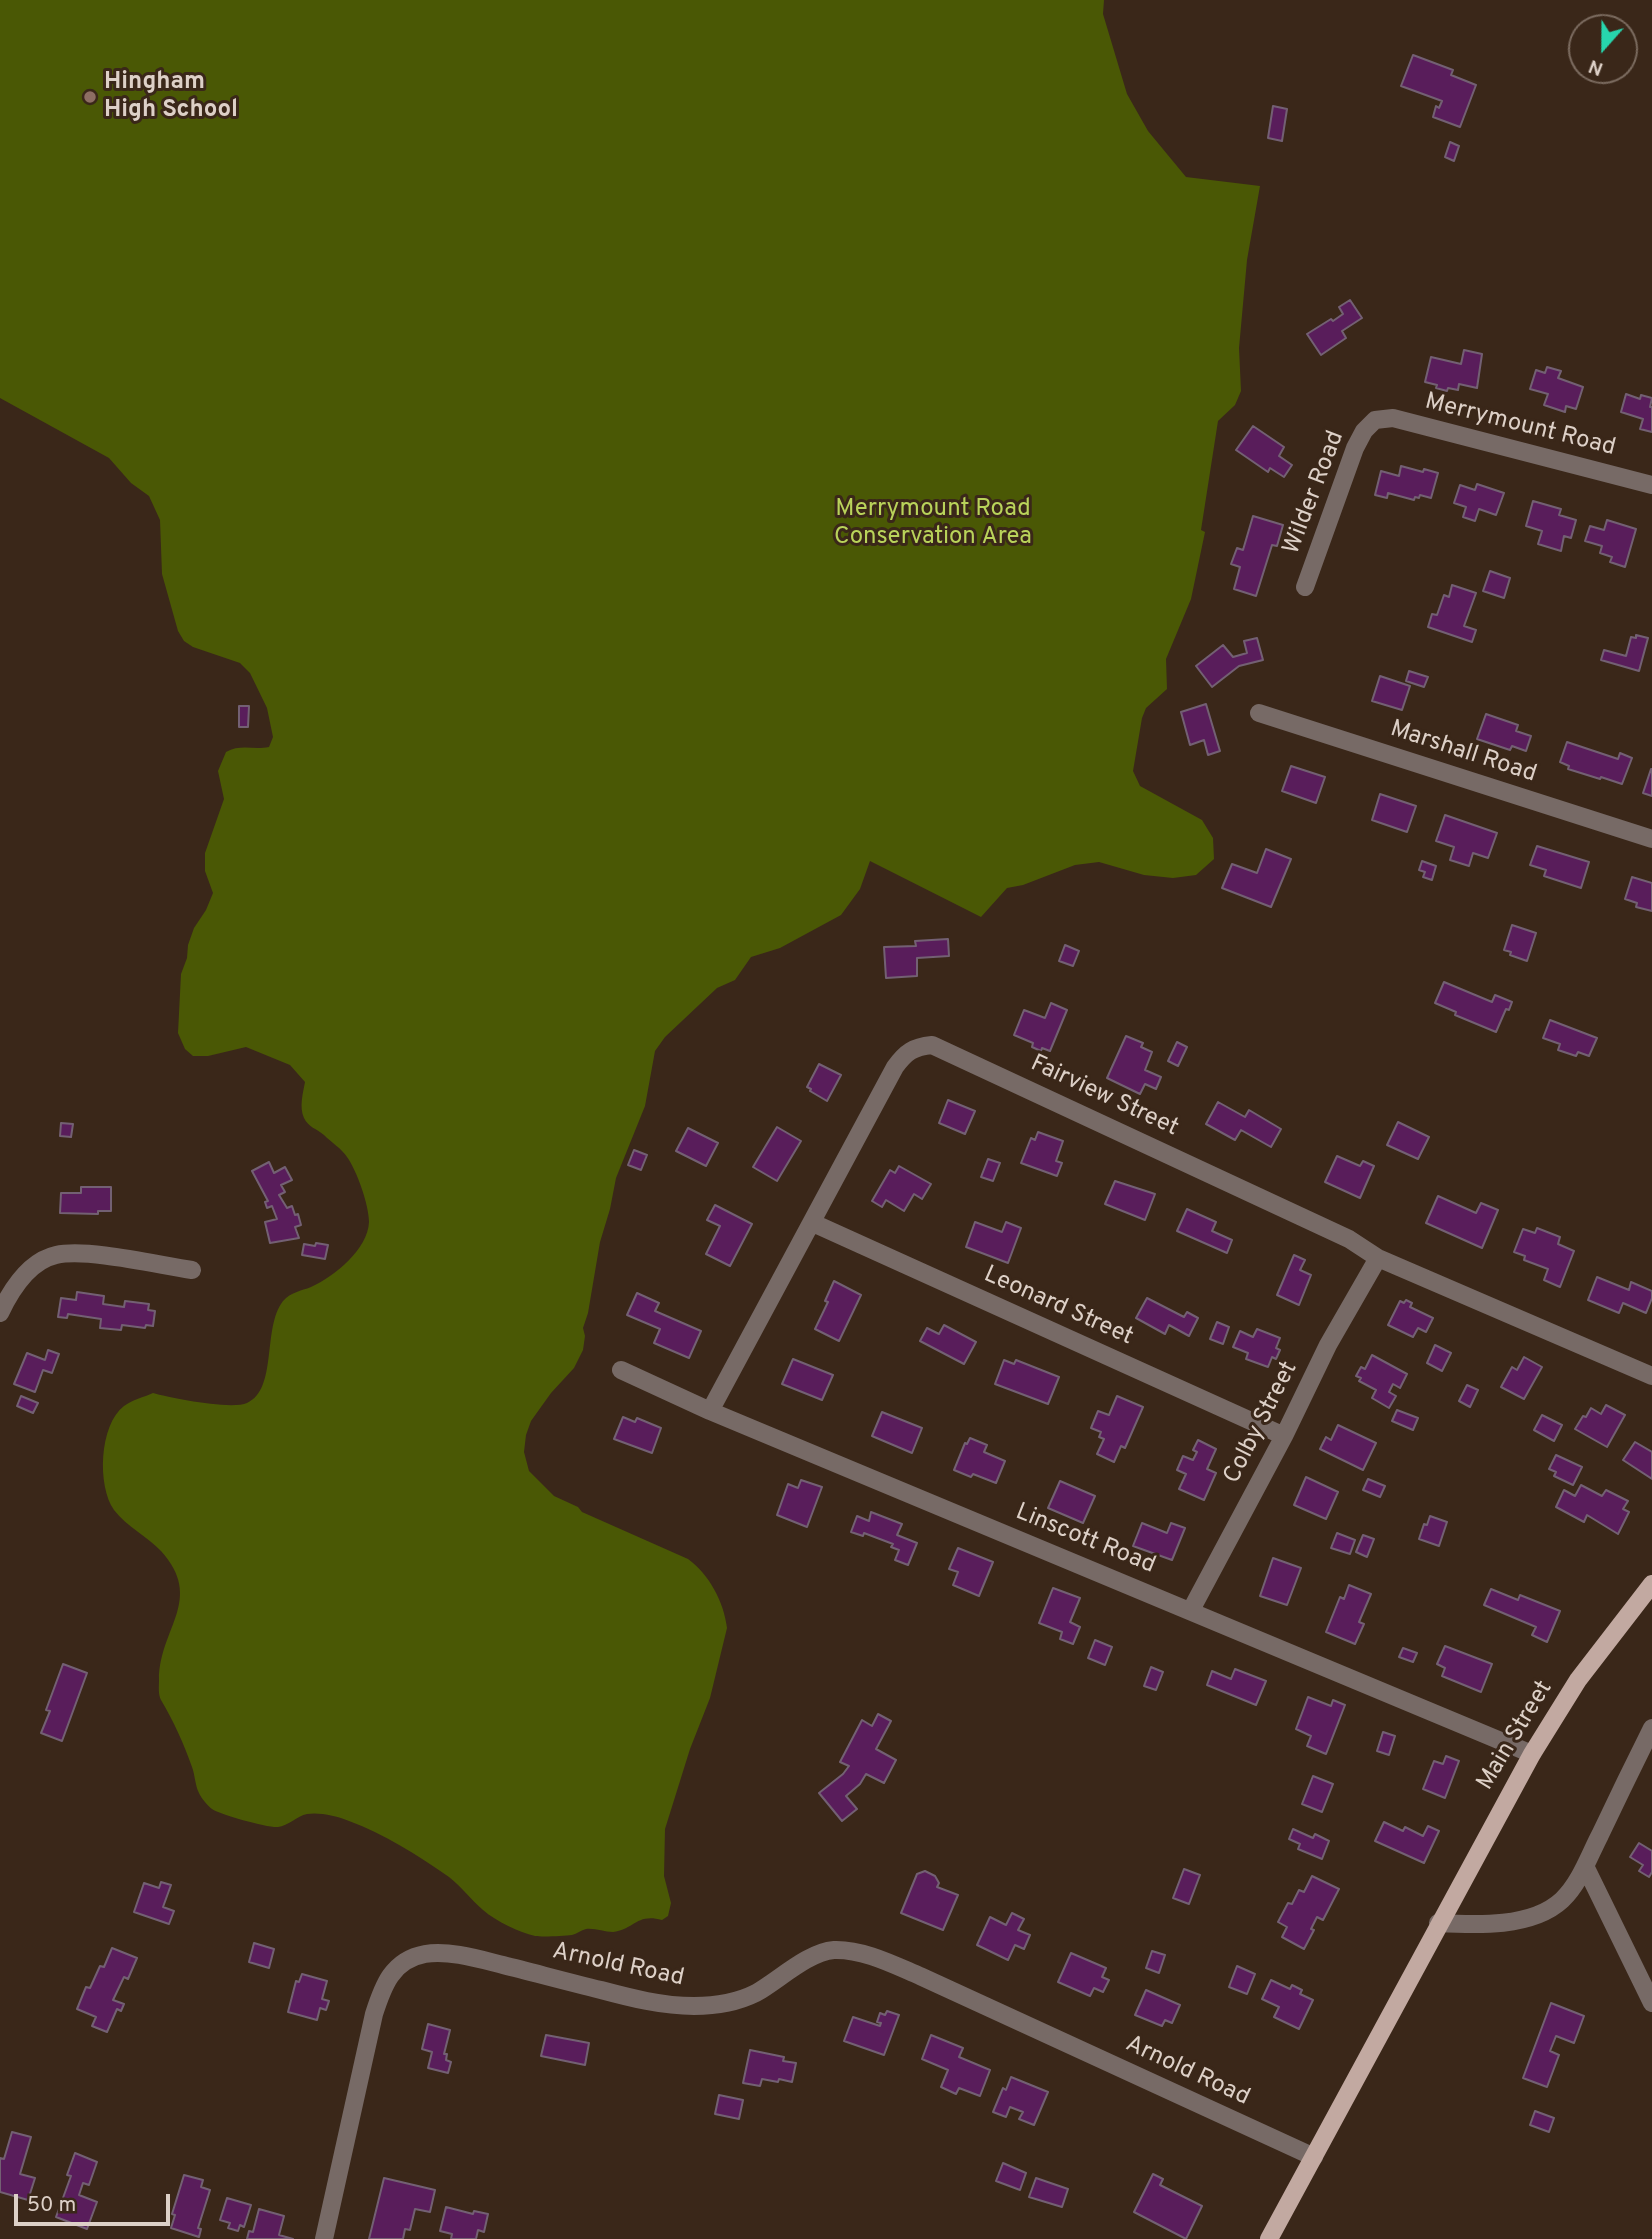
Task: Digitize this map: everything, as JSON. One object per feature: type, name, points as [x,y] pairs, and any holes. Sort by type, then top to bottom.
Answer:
[{"type":"main road","name":"Main Street","points":[[1269,2239],[1532,1754],[1578,1680],[1652,1584]]},
{"type":"street","name":"Merrymount Road","points":[[1375,420],[1393,418],[1652,485]]},
{"type":"street","name":"Wilder Road","points":[[1305,587],[1355,448],[1364,431],[1375,420]]},
{"type":"street","name":"Marshall Road","points":[[1259,713],[1652,839]]},
{"type":"street","name":"Fairview Street","points":[[710,1411],[895,1067],[905,1053],[915,1047],[932,1045],[946,1049],[1349,1239],[1378,1258],[1652,1376]]},
{"type":"street","name":"Leonard Street","points":[[813,1223],[1284,1436]]},
{"type":"street","points":[[0,1313],[9,1294],[23,1277],[38,1263],[55,1255],[100,1256],[192,1270]]},
{"type":"street","name":"Colby Street","points":[[1191,1610],[1284,1436],[1328,1345],[1378,1258]]},
{"type":"street","name":"Linscott Road","points":[[621,1370],[710,1411],[1532,1754]]},
{"type":"street","points":[[1438,1923],[1478,1925],[1515,1921],[1542,1912],[1561,1901],[1585,1866],[1652,1728]]},
{"type":"street","points":[[1585,1866],[1652,2003]]},
{"type":"street","name":"Arnold Road","points":[[324,2239],[374,2014],[382,1989],[392,1971],[400,1964],[412,1957],[428,1953],[458,1955],[490,1962],[641,2000],[694,2006],[744,1998],[816,1954],[833,1950],[853,1952],[888,1962],[920,1976],[1314,2157]]},
{"type":"green space","name":"Merrymount Road Conservation Area","points":[[0,0],[1104,0],[1103,14],[1127,94],[1148,131],[1186,177],[1260,186],[1247,260],[1239,348],[1241,391],[1235,405],[1218,421],[1201,530],[1205,532],[1191,599],[1166,659],[1167,689],[1146,708],[1142,718],[1133,771],[1140,786],[1202,820],[1213,838],[1214,859],[1196,875],[1173,878],[1144,875],[1099,862],[1075,865],[1023,885],[1007,888],[981,917],[870,861],[860,889],[841,915],[780,948],[751,957],[735,980],[717,988],[665,1037],[655,1051],[645,1106],[616,1178],[600,1242],[583,1328],[583,1350],[574,1368],[551,1393],[531,1421],[524,1452],[529,1471],[554,1496],[578,1507],[582,1512],[696,1565],[709,1581],[723,1608],[727,1628],[710,1698],[690,1749],[665,1829],[664,1876],[671,1903],[668,1916],[662,1920],[641,1920],[613,1932],[586,1929],[572,1935],[535,1936],[495,1919],[437,1869],[362,1826],[328,1815],[312,1814],[273,1827],[217,1812],[200,1795],[186,1750],[160,1698],[161,1662],[180,1600],[179,1585],[174,1568],[161,1551],[119,1516],[109,1499],[103,1472],[103,1456],[110,1427],[124,1406],[153,1393],[228,1405],[247,1403],[257,1396],[266,1372],[273,1326],[283,1301],[340,1269],[357,1252],[369,1222],[362,1188],[347,1157],[304,1118],[302,1105],[305,1082],[290,1065],[246,1047],[208,1056],[193,1056],[185,1049],[178,1033],[181,974],[188,945],[213,893],[205,871],[205,853],[224,799],[218,771],[226,752],[236,748],[269,747],[273,737],[267,708],[250,673],[240,663],[193,647],[184,641],[178,631],[162,574],[160,520],[149,496],[131,483],[109,458],[0,398]]},
{"type":"building","points":[[1413,55],[1453,70],[1451,75],[1476,85],[1460,127],[1433,117],[1436,106],[1439,108],[1442,101],[1401,86]]},
{"type":"building","points":[[1273,106],[1287,109],[1282,141],[1268,138]]},
{"type":"building","points":[[1450,142],[1459,146],[1454,161],[1445,157]]},
{"type":"building","points":[[1350,300],[1362,318],[1342,331],[1346,338],[1321,355],[1307,334],[1343,314],[1339,307]]},
{"type":"building","points":[[1464,350],[1482,354],[1477,388],[1459,384],[1458,390],[1448,388],[1447,391],[1425,382],[1431,357],[1461,364]]},
{"type":"building","points":[[1547,367],[1561,371],[1558,378],[1583,387],[1576,409],[1566,406],[1565,412],[1544,405],[1548,394],[1530,389],[1536,370],[1545,373]]},
{"type":"building","points":[[1626,394],[1640,399],[1641,395],[1652,398],[1652,432],[1640,429],[1643,419],[1621,412]]},
{"type":"building","points":[[1253,426],[1284,447],[1279,456],[1292,465],[1284,477],[1270,468],[1268,472],[1236,450]]},
{"type":"building","points":[[1401,466],[1438,473],[1431,498],[1420,495],[1414,500],[1388,493],[1387,498],[1375,495],[1381,471],[1399,476]]},
{"type":"building","points":[[1477,484],[1504,493],[1496,515],[1479,509],[1475,521],[1463,517],[1466,507],[1454,503],[1460,485],[1475,490]]},
{"type":"building","points":[[1533,501],[1561,509],[1559,515],[1576,520],[1571,538],[1564,536],[1561,551],[1538,544],[1542,531],[1526,526]]},
{"type":"building","points":[[1253,516],[1283,525],[1277,546],[1272,545],[1256,596],[1234,589],[1240,567],[1231,564],[1237,548],[1243,550]]},
{"type":"building","points":[[1607,520],[1636,529],[1625,567],[1610,562],[1612,557],[1600,553],[1602,546],[1585,541],[1590,526],[1604,530]]},
{"type":"building","points":[[1490,571],[1510,578],[1504,598],[1483,591]]},
{"type":"building","points":[[1452,585],[1476,593],[1464,626],[1476,630],[1472,642],[1428,627],[1432,614],[1437,615],[1444,595],[1449,597]]},
{"type":"building","points":[[1636,635],[1648,638],[1639,671],[1601,660],[1604,650],[1626,656],[1631,637],[1636,638]]},
{"type":"building","points":[[1257,638],[1263,660],[1239,666],[1212,687],[1196,666],[1223,645],[1233,657],[1247,653],[1244,641]]},
{"type":"building","points":[[1409,671],[1428,677],[1424,687],[1406,681]]},
{"type":"building","points":[[1380,676],[1410,686],[1402,710],[1372,701]]},
{"type":"building","points":[[1206,704],[1220,751],[1208,755],[1204,740],[1190,745],[1181,712]]},
{"type":"building","points":[[239,706],[249,706],[248,727],[239,727]]},
{"type":"building","points":[[1486,714],[1518,725],[1516,731],[1531,736],[1526,751],[1512,746],[1510,750],[1477,739]]},
{"type":"building","points":[[1567,742],[1618,759],[1620,753],[1632,758],[1622,784],[1568,769],[1569,766],[1560,762]]},
{"type":"building","points":[[1291,766],[1325,777],[1316,803],[1282,791]]},
{"type":"building","points":[[1652,769],[1652,796],[1643,793]]},
{"type":"building","points":[[1380,794],[1416,806],[1407,832],[1372,820]]},
{"type":"building","points":[[1445,815],[1497,833],[1488,858],[1473,853],[1469,866],[1450,860],[1454,847],[1436,841]]},
{"type":"building","points":[[1537,846],[1589,862],[1581,888],[1544,876],[1546,870],[1530,865]]},
{"type":"building","points":[[1266,849],[1291,859],[1271,907],[1222,888],[1232,864],[1257,873]]},
{"type":"building","points":[[1422,861],[1436,866],[1432,880],[1423,877],[1425,872],[1419,870]]},
{"type":"building","points":[[1632,877],[1652,883],[1652,911],[1636,907],[1637,903],[1625,899]]},
{"type":"building","points":[[1512,925],[1536,933],[1527,961],[1504,950]]},
{"type":"building","points":[[948,939],[949,956],[917,958],[917,976],[886,978],[884,947],[916,946],[915,941]]},
{"type":"building","points":[[1065,945],[1079,951],[1073,966],[1059,961]]},
{"type":"building","points":[[1444,982],[1492,1002],[1495,995],[1512,1002],[1496,1032],[1455,1015],[1456,1012],[1435,1003]]},
{"type":"building","points":[[1051,1003],[1067,1010],[1050,1051],[1042,1048],[1041,1051],[1032,1047],[1033,1043],[1014,1035],[1024,1010],[1045,1018]]},
{"type":"building","points":[[1550,1020],[1597,1038],[1589,1056],[1578,1052],[1576,1056],[1558,1050],[1560,1044],[1543,1038]]},
{"type":"building","points":[[1126,1036],[1143,1043],[1141,1047],[1152,1052],[1145,1070],[1161,1077],[1156,1089],[1145,1084],[1140,1094],[1107,1078]]},
{"type":"building","points":[[1177,1042],[1187,1047],[1178,1066],[1168,1061]]},
{"type":"building","points":[[819,1064],[841,1075],[827,1101],[807,1087]]},
{"type":"building","points":[[948,1100],[975,1111],[965,1134],[939,1123]]},
{"type":"building","points":[[1218,1102],[1245,1117],[1249,1110],[1281,1129],[1271,1147],[1241,1130],[1235,1140],[1206,1124]]},
{"type":"building","points":[[1398,1122],[1429,1137],[1418,1159],[1387,1145]]},
{"type":"building","points":[[61,1123],[73,1124],[71,1137],[60,1136]]},
{"type":"building","points":[[777,1127],[801,1141],[777,1181],[753,1167]]},
{"type":"building","points":[[688,1128],[718,1143],[706,1166],[676,1151]]},
{"type":"building","points":[[1038,1132],[1063,1141],[1056,1161],[1062,1163],[1057,1176],[1021,1163],[1031,1138],[1035,1140]]},
{"type":"building","points":[[634,1150],[647,1155],[641,1170],[628,1165]]},
{"type":"building","points":[[1337,1156],[1360,1166],[1363,1161],[1374,1166],[1360,1198],[1325,1182]]},
{"type":"building","points":[[988,1159],[1000,1163],[993,1181],[981,1177]]},
{"type":"building","points":[[269,1162],[274,1173],[285,1167],[292,1180],[281,1185],[285,1192],[279,1195],[287,1208],[292,1206],[295,1215],[298,1214],[301,1225],[295,1227],[299,1238],[270,1243],[265,1222],[277,1219],[272,1206],[267,1208],[265,1202],[268,1201],[252,1171]]},
{"type":"building","points":[[899,1166],[931,1184],[922,1199],[914,1194],[904,1211],[886,1200],[882,1207],[872,1201],[890,1170],[895,1173]]},
{"type":"building","points":[[1115,1181],[1155,1194],[1145,1220],[1105,1204]]},
{"type":"building","points":[[81,1187],[111,1187],[111,1211],[98,1211],[98,1214],[60,1213],[61,1193],[81,1193]]},
{"type":"building","points":[[1438,1196],[1476,1213],[1481,1203],[1498,1210],[1482,1248],[1426,1223]]},
{"type":"building","points":[[715,1205],[752,1224],[730,1266],[706,1254],[720,1226],[707,1220]]},
{"type":"building","points":[[1187,1209],[1216,1222],[1212,1231],[1232,1240],[1227,1253],[1177,1231]]},
{"type":"building","points":[[975,1222],[1002,1232],[1006,1222],[1021,1228],[1008,1263],[966,1247]]},
{"type":"building","points":[[1537,1228],[1560,1237],[1558,1244],[1574,1251],[1560,1287],[1544,1280],[1548,1269],[1524,1260],[1525,1256],[1514,1252],[1523,1229],[1535,1233]]},
{"type":"building","points":[[316,1243],[328,1245],[325,1259],[302,1255],[304,1244],[315,1246]]},
{"type":"building","points":[[1294,1255],[1305,1260],[1300,1270],[1311,1275],[1299,1305],[1277,1295]]},
{"type":"building","points":[[1597,1277],[1629,1290],[1631,1282],[1652,1291],[1646,1313],[1623,1303],[1619,1313],[1588,1300]]},
{"type":"building","points":[[834,1281],[861,1295],[839,1341],[815,1329],[828,1302],[825,1301]]},
{"type":"building","points":[[77,1292],[104,1296],[103,1304],[124,1307],[125,1301],[149,1304],[148,1310],[155,1311],[153,1326],[146,1325],[145,1328],[122,1325],[121,1330],[100,1328],[101,1319],[68,1314],[67,1318],[58,1317],[61,1298],[76,1300]]},
{"type":"building","points":[[637,1293],[659,1303],[655,1311],[701,1331],[689,1358],[654,1343],[660,1329],[627,1315]]},
{"type":"building","points":[[1147,1298],[1184,1317],[1187,1312],[1198,1318],[1189,1336],[1169,1325],[1165,1334],[1136,1318]]},
{"type":"building","points":[[1406,1300],[1412,1303],[1410,1307],[1433,1318],[1426,1332],[1418,1328],[1413,1337],[1388,1325],[1400,1301],[1404,1303]]},
{"type":"building","points":[[1217,1322],[1229,1327],[1223,1344],[1210,1339]]},
{"type":"building","points":[[944,1325],[976,1342],[964,1364],[920,1341],[927,1328],[939,1334]]},
{"type":"building","points":[[1257,1329],[1280,1338],[1276,1348],[1280,1350],[1276,1359],[1272,1357],[1268,1367],[1246,1359],[1248,1353],[1233,1347],[1240,1331],[1253,1337]]},
{"type":"building","points":[[1435,1345],[1451,1353],[1442,1371],[1427,1363]]},
{"type":"building","points":[[48,1350],[59,1354],[52,1373],[43,1370],[35,1392],[14,1384],[27,1353],[45,1360]]},
{"type":"building","points":[[1372,1355],[1407,1374],[1400,1388],[1393,1384],[1389,1392],[1396,1396],[1389,1408],[1372,1398],[1376,1390],[1359,1381],[1361,1378],[1356,1376],[1361,1367],[1365,1369]]},
{"type":"building","points":[[1524,1357],[1542,1367],[1524,1399],[1501,1387],[1512,1367],[1517,1370]]},
{"type":"building","points":[[793,1359],[833,1375],[822,1400],[782,1384]]},
{"type":"building","points":[[1004,1360],[1014,1364],[1016,1360],[1059,1377],[1048,1404],[995,1384]]},
{"type":"building","points":[[1467,1385],[1478,1390],[1470,1407],[1459,1401]]},
{"type":"building","points":[[21,1396],[38,1403],[33,1413],[17,1406]]},
{"type":"building","points":[[1117,1396],[1143,1407],[1125,1448],[1121,1446],[1114,1462],[1097,1454],[1104,1439],[1099,1437],[1101,1432],[1091,1428],[1098,1411],[1109,1415]]},
{"type":"building","points":[[1606,1405],[1625,1415],[1607,1447],[1575,1429],[1591,1408],[1601,1414]]},
{"type":"building","points":[[1397,1410],[1418,1418],[1413,1430],[1392,1421]]},
{"type":"building","points":[[882,1412],[922,1428],[912,1453],[872,1436]]},
{"type":"building","points":[[1542,1415],[1562,1425],[1554,1441],[1534,1430]]},
{"type":"building","points":[[623,1417],[635,1422],[637,1418],[661,1428],[652,1453],[614,1439]]},
{"type":"building","points":[[1338,1425],[1376,1443],[1363,1470],[1320,1449],[1326,1437],[1331,1440]]},
{"type":"building","points":[[970,1438],[987,1445],[984,1452],[1005,1461],[996,1483],[954,1470],[965,1443],[967,1444]]},
{"type":"building","points":[[1198,1440],[1216,1449],[1207,1469],[1216,1473],[1204,1500],[1179,1489],[1186,1474],[1177,1470],[1183,1456],[1193,1460],[1197,1452],[1193,1450]]},
{"type":"building","points":[[1635,1442],[1652,1452],[1652,1479],[1623,1460]]},
{"type":"building","points":[[1556,1455],[1582,1467],[1573,1485],[1554,1476],[1556,1472],[1549,1469]]},
{"type":"building","points":[[1306,1477],[1338,1492],[1326,1519],[1294,1505]]},
{"type":"building","points":[[1368,1479],[1385,1486],[1380,1497],[1363,1490]]},
{"type":"building","points":[[801,1480],[822,1487],[807,1527],[777,1515],[788,1484],[798,1488]]},
{"type":"building","points":[[1060,1481],[1095,1496],[1083,1523],[1048,1508]]},
{"type":"building","points":[[1581,1485],[1602,1496],[1606,1490],[1628,1501],[1623,1509],[1629,1512],[1618,1534],[1587,1515],[1584,1522],[1556,1507],[1564,1490],[1575,1496]]},
{"type":"building","points":[[871,1512],[902,1524],[897,1535],[917,1543],[908,1565],[895,1560],[899,1550],[891,1547],[893,1544],[864,1533],[863,1536],[851,1532],[857,1516],[869,1521]]},
{"type":"building","points":[[1430,1516],[1447,1522],[1439,1546],[1419,1539]]},
{"type":"building","points":[[1142,1523],[1167,1533],[1171,1523],[1185,1528],[1172,1560],[1133,1546]]},
{"type":"building","points":[[1337,1533],[1355,1540],[1350,1554],[1331,1548]]},
{"type":"building","points":[[1363,1535],[1374,1539],[1367,1557],[1356,1552]]},
{"type":"building","points":[[958,1548],[993,1562],[979,1596],[953,1585],[958,1572],[949,1569]]},
{"type":"building","points":[[1273,1558],[1301,1568],[1287,1605],[1260,1596]]},
{"type":"building","points":[[1349,1585],[1371,1594],[1359,1622],[1364,1624],[1355,1644],[1326,1632],[1340,1597],[1344,1599]]},
{"type":"building","points":[[1053,1588],[1080,1598],[1070,1622],[1080,1627],[1073,1644],[1060,1639],[1062,1632],[1039,1623]]},
{"type":"building","points":[[1491,1589],[1518,1600],[1520,1595],[1560,1611],[1547,1642],[1532,1635],[1536,1627],[1484,1605]]},
{"type":"building","points":[[1095,1640],[1112,1647],[1105,1665],[1088,1658]]},
{"type":"building","points":[[1445,1646],[1492,1664],[1481,1692],[1442,1676],[1445,1668],[1437,1664]]},
{"type":"building","points":[[1403,1648],[1417,1653],[1413,1662],[1399,1657]]},
{"type":"building","points":[[63,1664],[87,1673],[62,1741],[41,1733],[50,1711],[46,1710]]},
{"type":"building","points":[[1151,1667],[1163,1672],[1156,1690],[1144,1686]]},
{"type":"building","points":[[1235,1669],[1266,1681],[1256,1705],[1207,1685],[1212,1671],[1231,1679]]},
{"type":"building","points":[[1308,1697],[1331,1706],[1333,1700],[1345,1705],[1326,1754],[1307,1746],[1311,1736],[1296,1729]]},
{"type":"building","points":[[878,1714],[891,1721],[876,1749],[896,1760],[884,1783],[866,1774],[860,1784],[846,1796],[857,1809],[842,1821],[819,1793],[849,1766],[840,1762],[862,1720],[872,1726]]},
{"type":"building","points":[[1383,1732],[1395,1736],[1389,1755],[1377,1751]]},
{"type":"building","points":[[1446,1756],[1459,1761],[1445,1798],[1423,1789],[1434,1761],[1443,1764]]},
{"type":"building","points":[[1313,1776],[1333,1784],[1322,1812],[1302,1804]]},
{"type":"building","points":[[1384,1822],[1403,1831],[1405,1827],[1423,1836],[1428,1826],[1439,1831],[1424,1863],[1375,1841]]},
{"type":"building","points":[[1293,1829],[1313,1838],[1315,1834],[1329,1841],[1322,1859],[1298,1849],[1300,1844],[1289,1839]]},
{"type":"building","points":[[1639,1843],[1652,1851],[1652,1872],[1649,1877],[1639,1871],[1643,1865],[1630,1857]]},
{"type":"building","points":[[1184,1869],[1200,1875],[1189,1904],[1173,1898]]},
{"type":"building","points":[[925,1871],[935,1876],[939,1883],[937,1887],[958,1895],[943,1930],[901,1913],[917,1874]]},
{"type":"building","points":[[1312,1876],[1339,1889],[1323,1920],[1317,1917],[1311,1929],[1314,1930],[1304,1949],[1282,1937],[1287,1927],[1278,1922],[1288,1903],[1292,1904],[1299,1890],[1304,1892]]},
{"type":"building","points":[[161,1882],[171,1885],[163,1907],[174,1911],[169,1924],[134,1912],[144,1883],[159,1888]]},
{"type":"building","points":[[1012,1913],[1024,1919],[1018,1930],[1030,1935],[1024,1949],[1015,1945],[1008,1960],[977,1945],[990,1917],[1006,1925]]},
{"type":"building","points":[[254,1943],[274,1949],[269,1968],[249,1962]]},
{"type":"building","points":[[112,1948],[137,1958],[128,1979],[124,1977],[113,2000],[124,2004],[121,2011],[117,2009],[107,2032],[92,2026],[96,2017],[77,2009],[86,1987],[90,1988],[100,1966],[104,1967]]},
{"type":"building","points":[[1152,1951],[1165,1955],[1159,1973],[1146,1968]]},
{"type":"building","points":[[1071,1953],[1106,1968],[1102,1977],[1109,1980],[1103,1992],[1094,1988],[1090,1996],[1058,1982]]},
{"type":"building","points":[[1237,1966],[1255,1974],[1247,1994],[1229,1987]]},
{"type":"building","points":[[302,1974],[327,1981],[322,1999],[329,2001],[326,2010],[320,2008],[317,2020],[288,2012],[296,1981],[299,1982]]},
{"type":"building","points":[[1271,1980],[1290,1989],[1292,1985],[1302,1990],[1300,1994],[1313,2000],[1299,2029],[1274,2017],[1279,2007],[1262,1999]]},
{"type":"building","points":[[1146,1990],[1180,2005],[1172,2023],[1165,2020],[1162,2026],[1135,2015]]},
{"type":"building","points":[[1551,2003],[1584,2016],[1574,2043],[1556,2036],[1550,2051],[1559,2055],[1547,2087],[1523,2078]]},
{"type":"building","points":[[887,2011],[899,2015],[884,2055],[844,2041],[853,2017],[880,2026],[881,2023],[877,2022],[880,2013],[885,2015]]},
{"type":"building","points":[[428,2024],[450,2030],[444,2054],[447,2054],[446,2060],[451,2062],[448,2073],[428,2068],[432,2052],[422,2049]]},
{"type":"building","points":[[546,2035],[589,2043],[585,2065],[541,2056]]},
{"type":"building","points":[[931,2035],[963,2048],[959,2057],[990,2070],[980,2096],[959,2088],[956,2094],[941,2087],[948,2070],[922,2059]]},
{"type":"building","points":[[750,2050],[784,2057],[783,2061],[796,2063],[792,2082],[762,2079],[760,2086],[743,2083]]},
{"type":"building","points":[[1011,2077],[1048,2092],[1034,2125],[1019,2119],[1023,2112],[1010,2107],[1006,2117],[993,2112]]},
{"type":"building","points":[[719,2095],[743,2100],[739,2119],[715,2114]]},
{"type":"building","points":[[1535,2111],[1554,2118],[1549,2132],[1530,2125]]},
{"type":"building","points":[[12,2132],[31,2137],[20,2174],[35,2178],[28,2200],[0,2192],[0,2158],[4,2159]]},
{"type":"building","points":[[75,2153],[97,2162],[89,2185],[83,2183],[79,2195],[97,2202],[87,2229],[56,2217],[71,2176],[67,2175]]},
{"type":"building","points":[[1003,2163],[1026,2173],[1020,2190],[996,2181]]},
{"type":"building","points":[[1153,2174],[1163,2179],[1160,2185],[1202,2206],[1186,2239],[1134,2212]]},
{"type":"building","points":[[184,2175],[203,2180],[201,2187],[210,2190],[198,2228],[201,2229],[199,2237],[171,2228],[175,2215],[172,2214]]},
{"type":"building","points":[[384,2178],[435,2190],[430,2212],[415,2209],[410,2230],[405,2229],[403,2239],[369,2239]]},
{"type":"building","points":[[1036,2178],[1068,2189],[1062,2207],[1029,2197]]},
{"type":"building","points":[[227,2198],[251,2205],[244,2227],[240,2225],[238,2231],[228,2228],[230,2223],[220,2220]]},
{"type":"building","points":[[446,2207],[473,2214],[474,2211],[488,2214],[484,2232],[478,2230],[476,2239],[451,2239],[452,2234],[440,2231]]},
{"type":"building","points":[[259,2209],[284,2216],[279,2235],[293,2239],[247,2239],[249,2231],[253,2232]]},
{"type":"place","name":"Hingham High School","points":[[90,97]]}]
